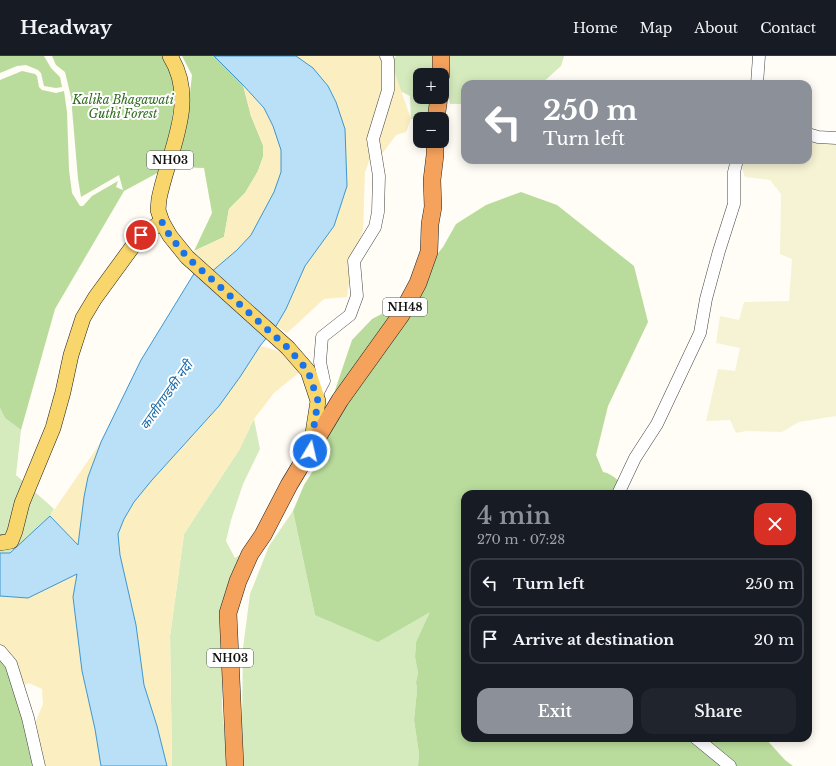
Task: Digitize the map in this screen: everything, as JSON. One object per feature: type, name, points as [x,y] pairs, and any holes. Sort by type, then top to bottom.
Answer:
[{"type":"highway","points":[[441,68],[442,56]]},
{"type":"highway","name":"NH48","points":[[310,451],[340,400],[401,315],[418,283],[429,252],[430,224],[433,207],[432,180],[435,148]]},
{"type":"highway","name":"NH03","points":[[235,766],[228,613],[238,581],[250,554],[310,451]]},
{"type":"main road","name":"NH03","points":[[170,56],[177,72],[181,87],[182,104],[180,124],[159,198],[158,210],[162,222],[170,236],[187,257],[288,348],[308,371],[318,401],[310,451]]},
{"type":"main road","points":[[0,543],[11,541],[22,503],[53,428],[71,355],[83,318],[95,298],[141,235],[162,222]]},
{"type":"street","points":[[316,396],[324,381],[320,362],[322,337],[350,316],[357,296],[354,261],[375,227],[378,212],[379,176],[373,139],[388,90],[388,60],[386,56]]},
{"type":"street","points":[[757,80],[759,56]]},
{"type":"street","points":[[812,135],[836,138]]},
{"type":"street","points":[[620,490],[635,458],[657,424],[700,333],[706,299],[734,204],[734,172],[736,164]]},
{"type":"street","points":[[0,651],[11,664],[28,718],[39,766]]},
{"type":"street","points":[[701,742],[730,766]]},
{"type":"shaded area","points":[[812,138],[836,142],[836,416],[799,422],[782,432],[746,431],[736,433],[730,420],[706,421],[718,369],[735,371],[740,348],[716,343],[720,316],[739,320],[744,302],[789,301],[792,259],[780,254],[781,194],[770,180],[745,177],[741,165],[812,164]]},
{"type":"green space","points":[[0,56],[44,56],[51,68],[60,77],[62,87],[56,88],[44,86],[41,73],[38,70],[26,65],[17,66],[0,73]]},
{"type":"green space","name":"Kalika Bhagawati Guthi Forest","points":[[52,56],[165,56],[176,91],[171,125],[161,171],[124,191],[55,309],[21,430],[5,418],[0,408],[0,80],[22,71],[35,74],[37,76],[39,87],[42,90],[56,93],[64,91],[67,112],[69,170],[72,193],[80,206],[83,206],[92,196],[118,181],[116,187],[123,190],[119,175],[81,197],[71,97],[65,72],[56,65]]},
{"type":"green space","points":[[182,56],[214,56],[243,85],[251,116],[263,145],[263,157],[258,171],[245,193],[229,209],[224,237],[194,251],[212,213],[204,168],[176,167],[186,129],[192,75]]},
{"type":"green space","points":[[396,56],[436,56],[435,68],[413,68],[413,104],[430,104],[428,112],[413,112],[413,119],[411,119],[410,96],[398,90],[391,62]]},
{"type":"green space","points":[[446,56],[564,56],[561,66],[545,80],[461,80],[461,104],[450,104],[449,68],[446,68]]},
{"type":"green space","points":[[521,192],[557,205],[634,266],[648,322],[608,406],[596,455],[603,472],[618,480],[625,490],[461,490],[461,742],[769,742],[785,760],[793,766],[418,766],[419,754],[414,720],[417,690],[416,682],[418,673],[415,657],[416,642],[430,612],[378,642],[315,615],[293,511],[304,485],[321,458],[326,417],[352,340],[372,319],[395,307],[443,247],[456,224],[486,205]]},
{"type":"green space","points":[[0,408],[5,418],[21,430],[16,475],[54,509],[50,516],[10,553],[0,553]]},
{"type":"green space","points":[[254,419],[260,449],[243,484],[231,520],[226,541],[235,558],[248,550],[222,659],[222,709],[228,766],[172,766],[170,636],[184,534],[239,450]]},
{"type":"green space","points":[[293,511],[315,615],[431,611],[416,642],[415,657],[418,673],[416,682],[417,690],[414,720],[419,754],[418,766],[243,766],[243,648],[250,594],[269,546]]},
{"type":"green space","points":[[0,660],[7,666],[36,766],[0,766]]},
{"type":"sand","points":[[296,56],[385,56],[391,62],[411,119],[406,132],[396,135],[382,154],[370,159],[365,172],[363,231],[352,259],[347,297],[324,299],[287,333],[276,326],[286,309],[305,266],[334,226],[347,186],[345,129],[336,102],[328,86],[313,68]]},
{"type":"sand","points":[[243,85],[264,108],[273,126],[281,150],[281,172],[274,192],[251,235],[237,250],[212,272],[194,251],[224,237],[229,209],[245,193],[258,171],[263,157],[263,145],[251,116]]},
{"type":"sand","points":[[260,346],[283,354],[301,371],[274,393],[254,419],[239,450],[184,534],[170,636],[172,766],[167,766],[157,726],[144,685],[136,625],[120,555],[118,534],[124,519],[134,502],[219,406]]},
{"type":"sand","points":[[101,442],[88,477],[78,546],[50,516]]},
{"type":"sand","points":[[77,573],[73,597],[82,671],[95,729],[101,766],[44,766],[36,721],[43,704],[42,689],[29,683],[23,686],[0,647],[0,596],[28,598]]},
{"type":"water","name":"कालीगण्डकी नदी","points":[[214,56],[296,56],[313,68],[328,86],[336,102],[345,129],[347,186],[334,226],[305,266],[286,309],[276,326],[260,346],[219,406],[152,480],[134,502],[124,519],[118,534],[120,555],[136,625],[144,685],[157,726],[167,766],[101,766],[95,729],[82,671],[73,597],[77,574],[28,598],[0,596],[0,553],[10,553],[50,516],[78,545],[88,477],[101,442],[141,360],[195,272],[203,279],[237,250],[251,235],[274,192],[281,172],[281,150],[273,126],[264,108]]},
{"type":"route","points":[[141,235],[162,222],[170,236],[187,257],[288,348],[308,371],[318,401],[310,451]]}]
